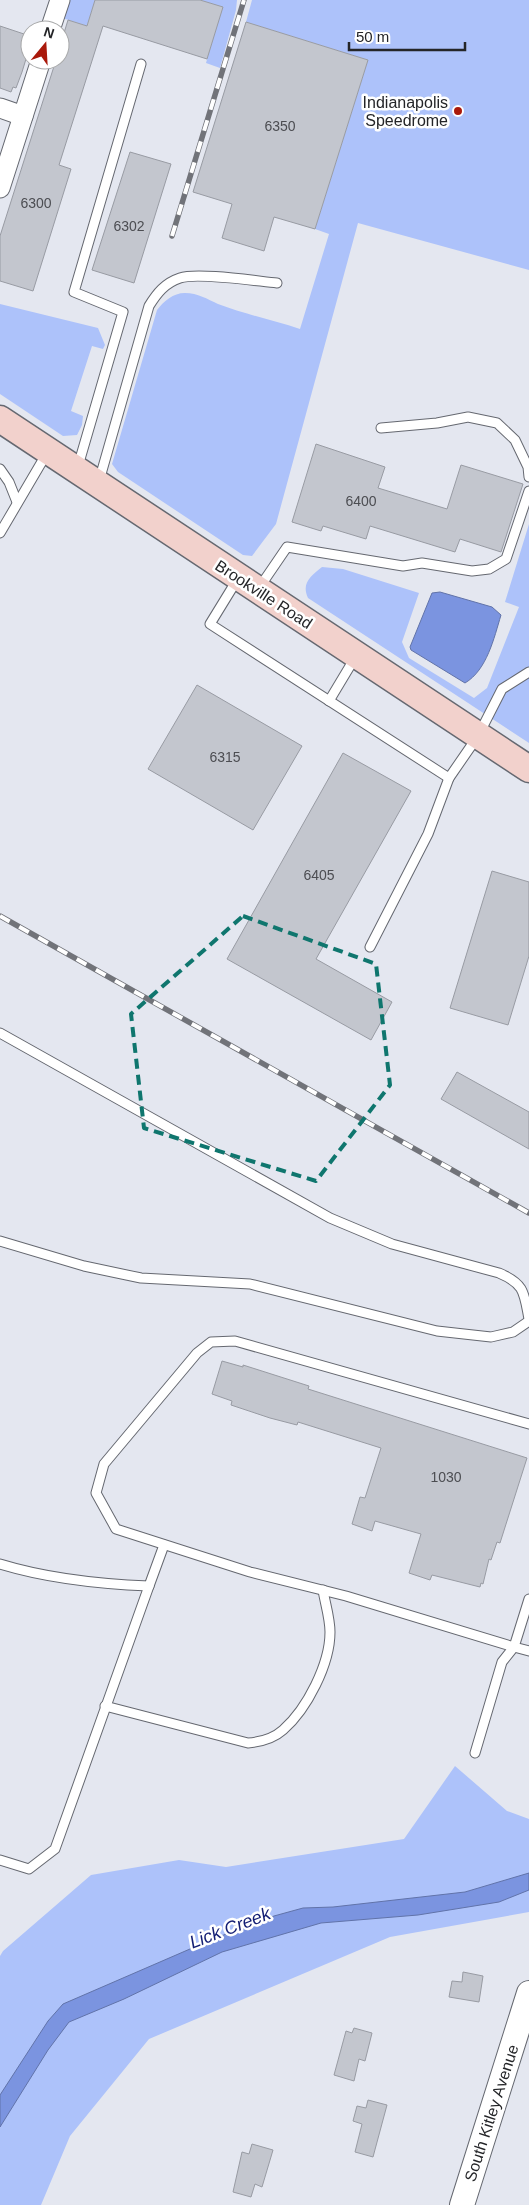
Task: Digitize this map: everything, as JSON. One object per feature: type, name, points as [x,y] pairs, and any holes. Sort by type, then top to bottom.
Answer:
[{"type":"main road","name":"Brookville Road","points":[[0,419],[529,769]]},
{"type":"street","points":[[53,20],[60,0]]},
{"type":"street","points":[[0,188],[38,70]]},
{"type":"street","points":[[0,108],[23,116]]},
{"type":"street","name":"South Kitley Avenue","points":[[462,2205],[529,1993]]},
{"type":"lane","points":[[87,477],[123,312],[74,292],[142,64]]},
{"type":"lane","points":[[87,477],[149,306],[158,290],[181,278],[213,277],[277,283]]},
{"type":"lane","points":[[381,428],[437,423],[468,417],[497,423],[515,440],[528,467],[529,477]]},
{"type":"lane","points":[[0,533],[48,451]]},
{"type":"lane","points":[[0,469],[9,482],[17,502]]},
{"type":"lane","points":[[449,778],[210,624],[287,547],[403,566],[422,563],[472,571],[489,569],[506,559],[529,491]]},
{"type":"lane","points":[[329,701],[356,655]]},
{"type":"lane","points":[[370,947],[428,834],[449,778],[478,736],[502,689],[529,672]]},
{"type":"lane","points":[[0,1033],[330,1218],[392,1244],[499,1273],[512,1279],[524,1290],[529,1320],[513,1332],[491,1337],[437,1331],[250,1284],[141,1278],[84,1266],[0,1241]]},
{"type":"lane","points":[[529,1424],[236,1341],[211,1342],[197,1353],[104,1464],[96,1493],[116,1529],[250,1572],[323,1590],[529,1651]]},
{"type":"lane","points":[[0,1860],[29,1869],[55,1849],[164,1545]]},
{"type":"lane","points":[[0,1564],[36,1575],[97,1584],[149,1586]]},
{"type":"lane","points":[[105,1706],[248,1743],[261,1742],[283,1730],[308,1698],[328,1658],[330,1631],[323,1590]]},
{"type":"lane","points":[[475,1753],[502,1662],[514,1647],[529,1600]]},
{"type":"highlighted area","points":[[243,916],[376,964],[390,1085],[316,1181],[144,1128],[131,1014]]},
{"type":"shaded area","points":[[65,0],[95,0],[87,26],[59,17]]},
{"type":"shaded area","points":[[200,0],[237,0],[220,68],[206,63],[222,7]]},
{"type":"shaded area","points":[[252,0],[529,0],[529,270],[358,223],[276,524],[252,556],[243,555],[118,472],[112,464],[157,310],[169,298],[177,294],[194,294],[228,308],[300,329],[329,234],[315,229],[368,60],[246,22]]},
{"type":"shaded area","points":[[0,304],[98,328],[105,345],[103,349],[92,346],[71,411],[83,416],[82,425],[77,435],[63,436],[0,394]]},
{"type":"shaded area","points":[[529,524],[529,743],[308,598],[306,593],[308,580],[322,567],[343,569],[419,593],[402,642],[409,658],[474,698],[487,688],[519,607],[505,602]]},
{"type":"shaded area","points":[[440,592],[492,607],[501,615],[489,653],[479,670],[465,683],[411,650],[410,647],[432,593]]},
{"type":"shaded area","points":[[455,1766],[507,1811],[529,1819],[529,1912],[390,1937],[149,2039],[70,2136],[41,2205],[0,2205],[0,1956],[3,1951],[91,1875],[179,1860],[226,1867],[404,1839]]},
{"type":"shaded area","name":"Lick Creek","points":[[529,1873],[529,1890],[499,1902],[418,1915],[321,1923],[222,1952],[124,1999],[69,2022],[48,2050],[0,2127],[0,2095],[48,2021],[63,2004],[213,1939],[274,1916],[303,1908],[333,1907],[465,1892]]},
{"type":"building","points":[[95,0],[200,0],[223,7],[207,59],[103,26],[59,165],[71,169],[33,291],[0,281],[0,236],[53,70],[70,70],[70,21],[87,26]]},
{"type":"building","points":[[246,22],[368,60],[315,229],[274,217],[264,251],[222,238],[232,204],[193,192]]},
{"type":"building","points":[[0,26],[20,33],[20,70],[23,70],[16,88],[13,87],[11,92],[0,88]]},
{"type":"building","points":[[130,152],[171,164],[134,283],[92,270]]},
{"type":"building","points":[[316,444],[385,467],[378,488],[447,509],[461,465],[523,484],[501,552],[460,539],[455,552],[370,526],[366,539],[323,526],[321,531],[292,522]]},
{"type":"building","points":[[197,685],[302,746],[253,830],[148,769]]},
{"type":"building","points":[[343,753],[411,791],[316,959],[392,1002],[371,1040],[227,959]]},
{"type":"building","points":[[492,871],[529,882],[529,956],[508,1025],[450,1008]]},
{"type":"building","points":[[457,1072],[529,1112],[529,1149],[441,1099]]},
{"type":"building","points":[[222,1361],[243,1367],[243,1365],[309,1386],[308,1389],[527,1458],[500,1543],[497,1542],[491,1560],[489,1559],[483,1584],[481,1583],[480,1587],[432,1575],[430,1580],[409,1573],[421,1534],[375,1521],[372,1531],[352,1524],[360,1497],[365,1498],[381,1448],[298,1422],[297,1425],[231,1405],[232,1401],[212,1394]]},
{"type":"building","points":[[463,1972],[483,1976],[479,2002],[449,1997],[452,1981],[462,1982]]},
{"type":"building","points":[[354,2028],[372,2033],[365,2061],[359,2059],[354,2081],[334,2075],[346,2031],[352,2033]]},
{"type":"building","points":[[368,2100],[387,2105],[373,2157],[355,2152],[362,2124],[353,2121],[357,2106],[366,2108]]},
{"type":"building","points":[[252,2144],[273,2150],[262,2187],[255,2184],[251,2197],[233,2192],[242,2152],[249,2154]]},
{"type":"railway","points":[[172,236],[244,0]]},
{"type":"railway","points":[[0,916],[529,1213]]},
{"type":"place","name":"Indianapolis Speedrome","points":[[458,111]]}]
